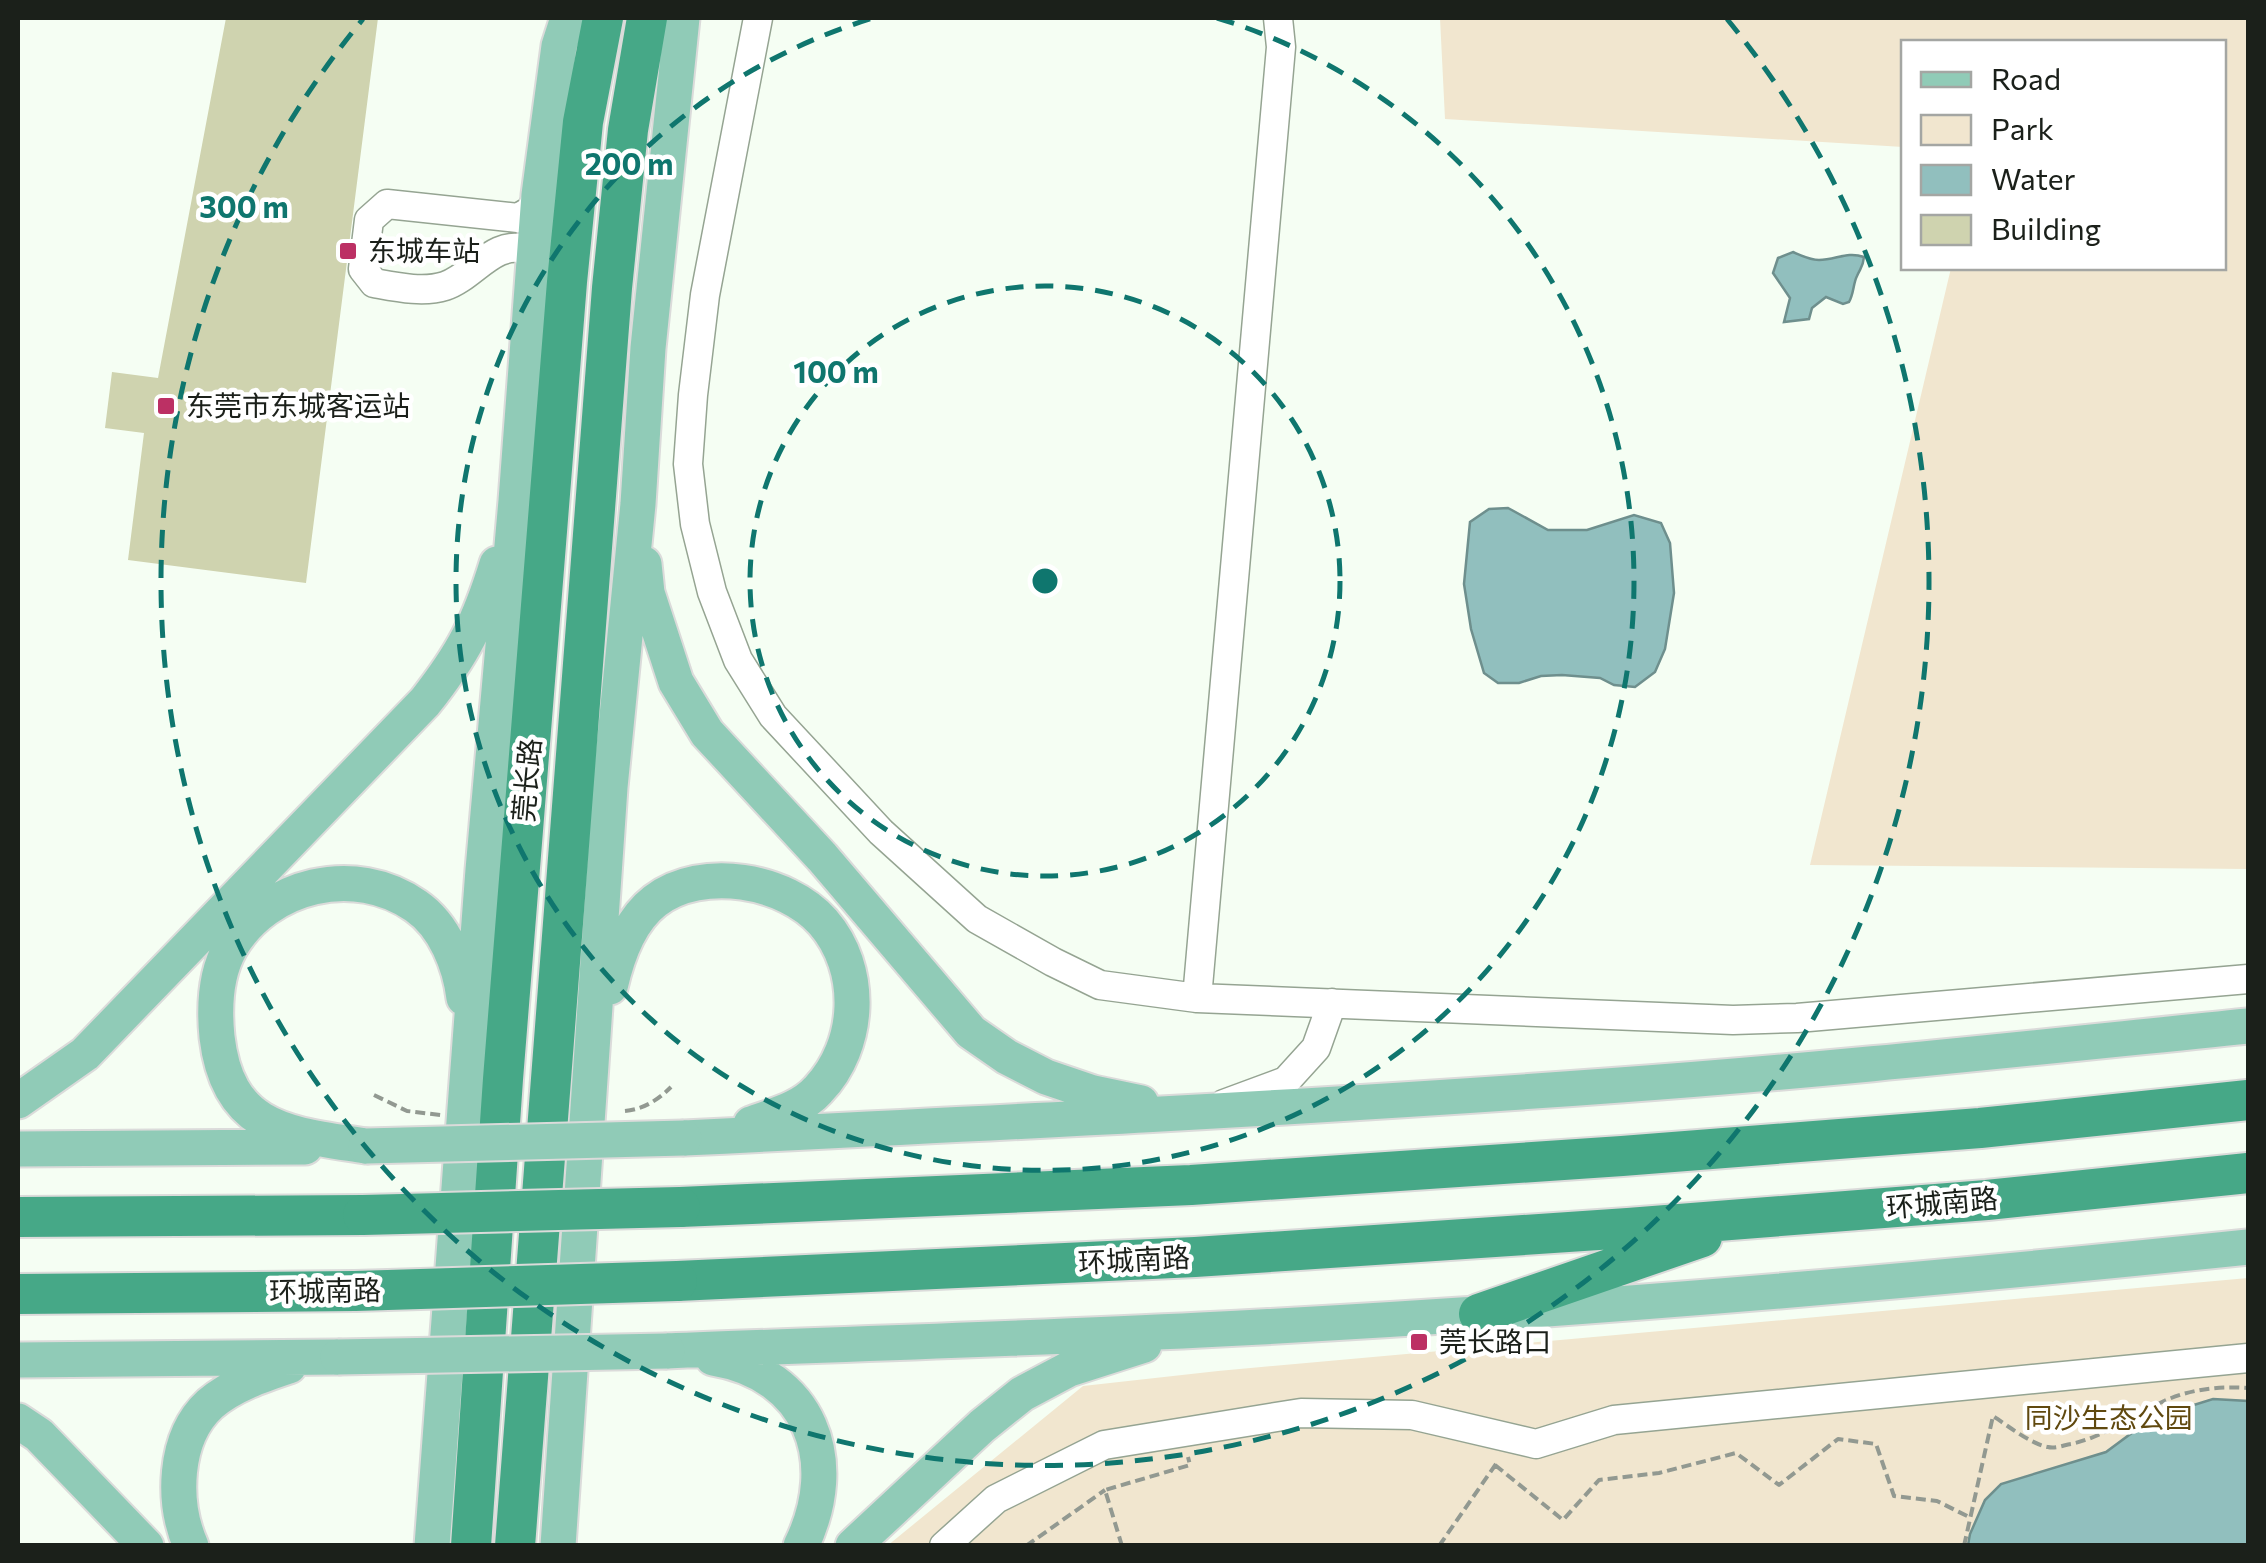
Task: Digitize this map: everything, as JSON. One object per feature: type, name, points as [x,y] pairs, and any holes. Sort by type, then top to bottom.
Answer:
[{"type":"highway","name":"莞长路","points":[[471,1546],[505,1059],[566,302],[583,122],[603,18]]},
{"type":"highway","name":"莞长路","points":[[516,1546],[612,288],[628,130],[647,18]]},
{"type":"highway","points":[[18,1217],[364,1215],[680,1207],[1191,1185],[1980,1128],[2248,1100]]},
{"type":"highway","name":"环城南路","points":[[18,1294],[355,1291],[676,1281],[1195,1257],[1987,1200],[2248,1172]]},
{"type":"highway","points":[[1478,1314],[1756,1218]]},
{"type":"main road","points":[[432,1546],[539,195],[559,46],[568,18]]},
{"type":"main road","points":[[558,1546],[610,787],[638,504],[648,348],[682,18]]},
{"type":"main road","points":[[18,1101],[85,1054],[425,702],[471,636],[486,601],[516,501]]},
{"type":"main road","points":[[638,504],[647,593],[676,682],[707,733],[822,857],[971,1032],[1046,1077],[1093,1093],[1196,1114]]},
{"type":"main road","points":[[590,1076],[624,942],[656,899],[683,886],[714,881],[744,882],[801,902],[840,945],[849,972],[852,1025],[842,1053],[817,1091],[798,1106],[751,1124],[684,1138]]},
{"type":"main road","points":[[366,1146],[273,1128],[255,1117],[226,1075],[218,1047],[216,990],[231,946],[270,906],[294,891],[318,884],[346,884],[396,895],[417,906],[443,936],[460,973],[468,1073]]},
{"type":"main road","points":[[18,1149],[684,1138],[1196,1114],[1643,1083],[2248,1026]]},
{"type":"main road","points":[[18,1360],[667,1351],[1200,1330],[1478,1314],[1994,1273],[2248,1246]]},
{"type":"main road","points":[[853,1546],[1022,1394],[1068,1369],[1200,1330]]},
{"type":"main road","points":[[667,1351],[751,1367],[774,1380],[792,1398],[808,1422],[820,1471],[816,1500],[801,1546]]},
{"type":"main road","points":[[191,1546],[178,1503],[179,1474],[195,1422],[210,1405],[251,1380],[292,1365],[338,1358]]},
{"type":"main road","points":[[18,1421],[39,1434],[146,1546]]},
{"type":"main road","points":[[419,1546],[439,1466]]},
{"type":"main road","points":[[563,1471],[567,1518],[577,1546]]},
{"type":"street","points":[[758,18],[705,296],[688,464],[695,524],[712,592],[738,660],[773,716],[881,832],[977,920],[1100,985],[1197,998],[1733,1020],[1797,1018],[2248,979]]},
{"type":"street","points":[[1197,998],[1281,48],[1278,18]]},
{"type":"street","points":[[533,268],[527,250],[516,246],[496,252],[445,286],[410,289],[374,283],[363,269],[368,220],[387,204],[518,218],[530,210],[539,195]]},
{"type":"street","points":[[1196,1114],[1286,1081],[1316,1048],[1332,1003]]},
{"type":"street","points":[[944,1546],[996,1499],[1104,1446],[1301,1414],[1412,1415],[1536,1444],[1614,1420],[2248,1358]]},
{"type":"path","points":[[615,1112],[647,1105],[671,1087]]},
{"type":"path","points":[[374,1095],[406,1110],[441,1115]]},
{"type":"path","points":[[1964,1546],[1993,1416],[2050,1448],[2091,1440],[2164,1401],[2194,1390],[2248,1388]]},
{"type":"path","points":[[1026,1546],[1105,1490],[1190,1464],[1180,1432]]},
{"type":"path","points":[[1439,1546],[1513,1439]]},
{"type":"path","points":[[1496,1465],[1563,1520],[1599,1480],[1659,1473],[1736,1453],[1779,1485],[1838,1439],[1876,1444],[1894,1496],[1936,1501],[1969,1517]]},
{"type":"path","points":[[1105,1490],[1122,1546]]},
{"type":"green space","points":[[1440,18],[2248,18],[2248,869],[1810,865],[1951,270],[2226,270],[2226,40],[1901,40],[1901,147],[1445,119]]},
{"type":"green space","name":"同沙生态公园","points":[[2248,1278],[2248,1545],[887,1546],[1083,1386]]},
{"type":"water","points":[[1793,252],[1816,260],[1864,257],[1849,302],[1843,304],[1826,297],[1812,308],[1809,319],[1784,322],[1790,298],[1773,273],[1778,258]]},
{"type":"water","points":[[1508,508],[1548,530],[1587,530],[1634,515],[1661,523],[1670,543],[1674,593],[1665,649],[1655,672],[1635,687],[1614,685],[1600,678],[1562,675],[1498,683],[1484,673],[1471,629],[1464,584],[1470,522],[1489,509]]},
{"type":"water","points":[[2213,1399],[2248,1401],[2248,1545],[1968,1545],[1985,1500],[2001,1484],[2106,1452],[2152,1418]]},
{"type":"building","points":[[226,18],[378,18],[306,583],[128,560],[144,433],[105,428],[112,372],[158,378]]},
{"type":"place","name":"东城车站","points":[[348,251]]},
{"type":"place","name":"东莞市东城客运站","points":[[166,406]]},
{"type":"place","name":"莞长路口","points":[[1419,1342]]}]
